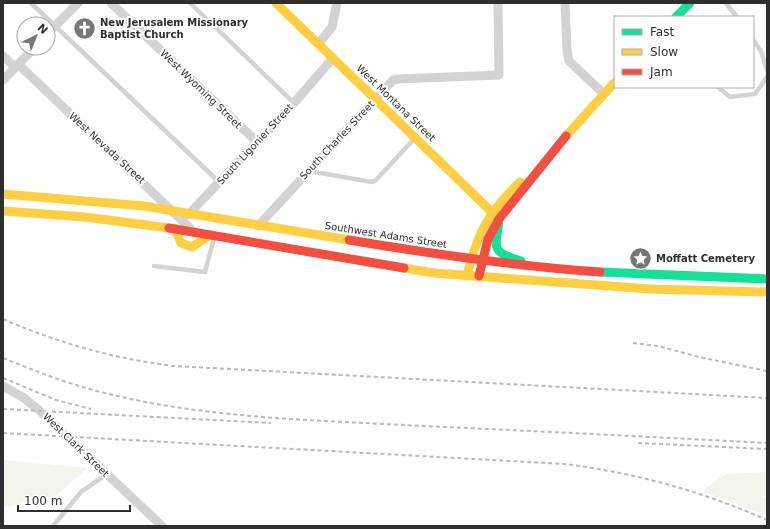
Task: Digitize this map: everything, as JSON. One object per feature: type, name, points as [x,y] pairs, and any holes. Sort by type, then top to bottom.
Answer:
[{"type":"main road","name":"West Montana Street","points":[[276,3],[492,210],[499,219]]},
{"type":"main road","points":[[677,16],[690,3]]},
{"type":"main road","points":[[479,276],[488,240],[499,219],[560,143],[614,83]]},
{"type":"main road","points":[[467,275],[477,236],[492,210],[560,143]]},
{"type":"main road","name":"Southwest Adams Street","points":[[3,194],[144,206],[174,212],[186,218],[258,226],[482,262],[558,270],[767,279]]},
{"type":"main road","points":[[3,211],[85,217],[195,233],[434,273],[642,288],[767,292]]},
{"type":"main road","points":[[499,219],[494,240],[496,247],[500,252],[519,261],[558,270]]},
{"type":"main road","points":[[175,230],[180,243],[192,247],[212,236]]},
{"type":"street","points":[[56,25],[78,3]]},
{"type":"street","name":"West Wyoming Street","points":[[110,3],[256,142]]},
{"type":"street","points":[[319,43],[332,27],[337,3]]},
{"type":"street","name":"South Charles Street","points":[[258,226],[393,80],[499,75],[498,3]]},
{"type":"street","points":[[565,3],[566,50],[569,61],[604,94]]},
{"type":"street","name":"West Nevada Street","points":[[3,56],[17,66],[174,212]]},
{"type":"street","points":[[3,80],[26,56]]},
{"type":"street","name":"South Ligonier Street","points":[[175,230],[294,103],[333,58]]},
{"type":"street","points":[[144,206],[152,198],[152,190]]},
{"type":"street","points":[[186,218],[195,233]]},
{"type":"street","name":"West Clark Street","points":[[3,386],[24,398],[40,411],[162,526]]},
{"type":"lane","points":[[31,3],[45,16]]},
{"type":"lane","points":[[190,3],[294,103]]},
{"type":"lane","points":[[726,3],[736,16]]},
{"type":"lane","points":[[56,27],[219,182]]},
{"type":"lane","points":[[754,42],[760,51],[767,70]]},
{"type":"lane","points":[[719,88],[730,97],[755,94],[767,77]]},
{"type":"lane","points":[[309,171],[372,182],[376,180],[416,138]]},
{"type":"lane","points":[[154,266],[205,272],[212,236]]},
{"type":"lane","points":[[53,526],[82,492],[107,474]]},
{"type":"shaded area","points":[[3,460],[87,468],[57,495],[3,508]]},
{"type":"shaded area","points":[[767,472],[767,495],[762,496],[767,499],[767,516],[702,491],[726,474]]},
{"type":"railway","points":[[3,319],[24,328],[87,349],[130,359],[174,366],[767,398]]},
{"type":"railway","points":[[633,343],[658,346],[699,357],[767,371]]},
{"type":"railway","points":[[3,358],[96,391],[187,409],[226,414],[343,422],[767,443]]},
{"type":"railway","points":[[3,378],[56,400],[91,409]]},
{"type":"railway","points":[[3,409],[271,423]]},
{"type":"railway","points":[[3,433],[565,464],[617,472],[668,484],[718,500],[767,520]]},
{"type":"railway","points":[[638,443],[767,449]]},
{"type":"traffic: fast","points":[[677,16],[690,3]]},
{"type":"traffic: fast","points":[[499,219],[496,246],[503,254],[521,261]]},
{"type":"traffic: fast","points":[[600,272],[767,279]]},
{"type":"traffic: slow","points":[[276,3],[499,219]]},
{"type":"traffic: slow","points":[[566,136],[614,83]]},
{"type":"traffic: slow","points":[[467,275],[475,247],[486,224],[500,204],[520,182]]},
{"type":"traffic: slow","points":[[3,194],[144,206],[349,240]]},
{"type":"traffic: slow","points":[[3,211],[85,217],[169,228]]},
{"type":"traffic: slow","points":[[175,229],[181,243],[192,247],[210,235]]},
{"type":"traffic: slow","points":[[404,268],[434,273],[650,289],[767,292]]},
{"type":"traffic: jam","points":[[479,276],[488,239],[499,219],[566,136]]},
{"type":"traffic: jam","points":[[169,228],[404,268]]},
{"type":"traffic: jam","points":[[349,240],[474,259],[600,272]]},
{"type":"place","name":"New Jerusalem Missionary Baptist Church","points":[[84,28]]},
{"type":"place","name":"Moffatt Cemetery","points":[[640,258]]}]
